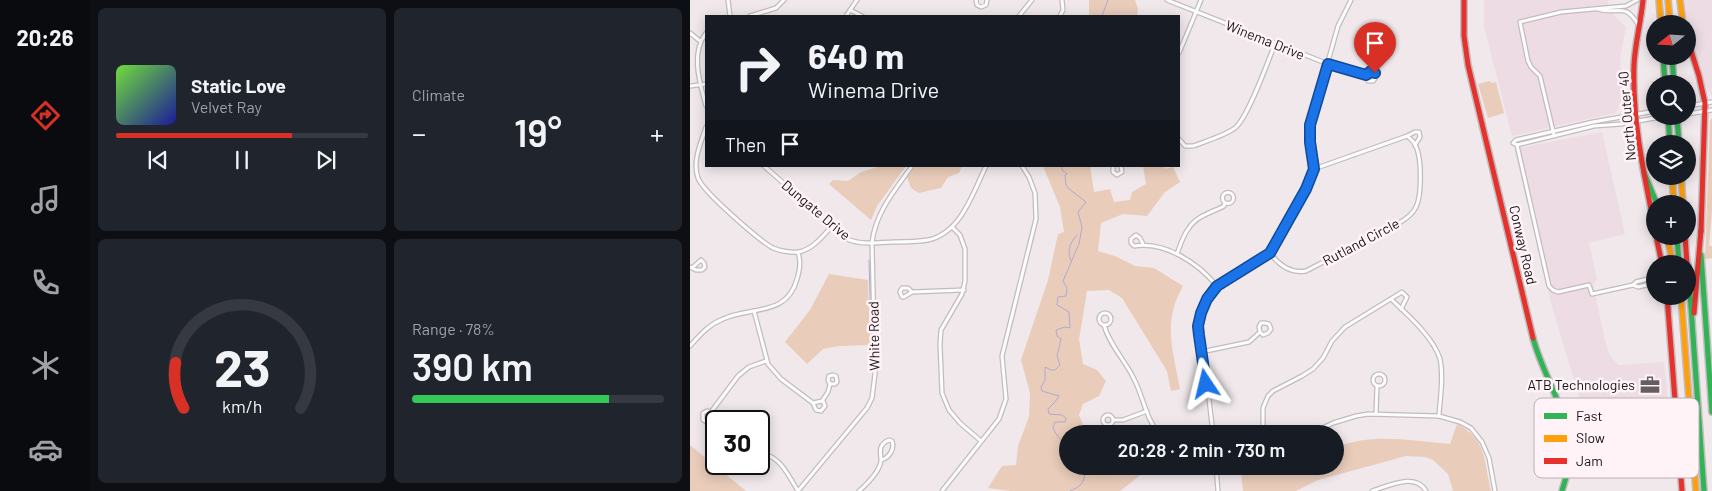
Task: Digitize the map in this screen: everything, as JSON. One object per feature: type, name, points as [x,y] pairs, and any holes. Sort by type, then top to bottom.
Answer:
[{"type":"main road","name":"Conway Road","points":[[1464,0],[1465,44],[1468,65],[1534,341],[1540,361],[1556,398]]},
{"type":"main road","name":"North Outer 40","points":[[1643,0],[1634,64],[1636,114],[1648,195]]},
{"type":"main road","points":[[1659,0],[1660,15]]},
{"type":"main road","points":[[1668,0],[1669,15]]},
{"type":"main road","points":[[1680,0],[1682,15]]},
{"type":"main road","points":[[1692,324],[1696,297],[1705,111],[1703,92],[1695,65]]},
{"type":"main road","points":[[1644,173],[1653,195]]},
{"type":"main road","points":[[1700,230],[1712,412]]},
{"type":"main road","points":[[1668,305],[1675,398]]},
{"type":"main road","points":[[1681,305],[1688,398]]},
{"type":"main road","points":[[1691,305],[1697,398]]},
{"type":"main road","points":[[1699,421],[1704,491]]},
{"type":"main road","name":"Conway Road","points":[[1562,491],[1565,478]]},
{"type":"main road","points":[[1681,478],[1682,491]]},
{"type":"main road","points":[[1695,478],[1696,491]]},
{"type":"street","points":[[728,0],[730,15]]},
{"type":"street","points":[[753,15],[776,8],[784,0]]},
{"type":"street","points":[[847,15],[857,0]]},
{"type":"street","points":[[976,0],[977,5],[981,7],[986,5],[987,0]]},
{"type":"street","points":[[1020,15],[1032,0]]},
{"type":"street","points":[[1060,15],[1062,0]]},
{"type":"street","name":"Winema Drive","points":[[1167,0],[1328,64],[1366,75]]},
{"type":"street","points":[[1180,51],[1202,0]]},
{"type":"street","points":[[1212,425],[1201,352],[1199,320],[1207,299],[1217,286],[1270,253],[1306,189],[1314,169],[1310,142],[1310,125],[1338,26],[1351,0]]},
{"type":"street","points":[[1554,135],[1540,76],[1529,65],[1520,22],[1561,12],[1626,6],[1637,0]]},
{"type":"street","points":[[1597,9],[1602,11],[1627,11],[1639,26]]},
{"type":"street","points":[[850,10],[860,15]]},
{"type":"street","points":[[690,33],[700,41]]},
{"type":"street","points":[[705,34],[700,41],[696,60],[696,72],[705,102]]},
{"type":"street","points":[[1180,140],[1185,146],[1192,146],[1234,129],[1240,124],[1275,44]]},
{"type":"street","points":[[690,86],[705,84]]},
{"type":"street","points":[[1696,105],[1712,102]]},
{"type":"street","points":[[1696,112],[1712,110]]},
{"type":"street","points":[[1646,112],[1553,130],[1514,140],[1513,143],[1516,145],[1549,286],[1558,292],[1589,285],[1592,294],[1633,285],[1636,282],[1646,279]]},
{"type":"street","points":[[1516,145],[1594,126],[1646,120]]},
{"type":"street","points":[[705,130],[697,158],[697,170],[702,185],[764,243],[780,250],[798,252],[814,245],[832,226]]},
{"type":"street","points":[[1314,169],[1415,132],[1419,132],[1420,137],[1414,143],[1407,136]]},
{"type":"street","name":"Rutland Circle","points":[[1270,253],[1278,263],[1288,269],[1294,272],[1306,271],[1404,220],[1414,211],[1419,197],[1420,173],[1414,143]]},
{"type":"street","name":"Dungate Drive","points":[[765,167],[846,238],[855,242],[929,240],[952,227]]},
{"type":"street","name":"White Road","points":[[799,490],[867,408],[872,398],[875,374],[872,243],[874,229],[881,211],[911,167]]},
{"type":"street","points":[[981,441],[948,410],[942,393],[940,344],[941,330],[964,290],[965,249],[960,235],[952,227],[969,202],[986,167]]},
{"type":"street","points":[[942,491],[999,419],[1004,406],[1005,385],[1002,356],[1036,219],[1035,193],[1023,167]]},
{"type":"street","points":[[1113,167],[1113,172],[1117,175],[1122,172],[1121,167]]},
{"type":"street","points":[[1176,254],[1188,228],[1203,216],[1224,206],[1226,203]]},
{"type":"street","points":[[1143,244],[1176,254],[1200,268],[1217,286]]},
{"type":"street","points":[[690,346],[706,328],[723,318],[774,306],[781,302],[796,283],[800,267],[798,252]]},
{"type":"street","points":[[1633,285],[1638,287],[1646,285]]},
{"type":"street","points":[[912,292],[964,290]]},
{"type":"street","points":[[1263,425],[1263,408],[1268,396],[1273,391],[1313,369],[1323,358],[1332,341],[1345,327],[1404,292],[1408,297],[1401,309]]},
{"type":"street","points":[[1391,299],[1428,337],[1439,356],[1441,366],[1440,416]]},
{"type":"street","points":[[754,311],[766,361],[770,368],[781,379],[813,403],[816,410],[821,411],[825,406],[822,401]]},
{"type":"street","points":[[1104,325],[1108,324],[1111,319],[1110,315],[1105,312],[1100,315],[1100,323],[1104,325],[1111,342],[1134,379],[1153,425]]},
{"type":"street","points":[[1201,352],[1249,342],[1260,332]]},
{"type":"street","points":[[712,410],[738,376],[749,368],[766,361]]},
{"type":"street","points":[[1376,414],[1377,386],[1373,378],[1376,374],[1382,374],[1385,377],[1385,383],[1382,386],[1377,386]]},
{"type":"street","points":[[813,403],[822,401],[828,392],[830,384]]},
{"type":"street","points":[[1113,420],[1123,420],[1146,411]]},
{"type":"street","points":[[1329,425],[1356,416],[1376,414],[1440,416],[1462,423],[1471,428],[1482,442],[1489,458],[1495,491]]},
{"type":"street","points":[[859,491],[870,480],[881,460],[889,456],[893,447],[892,441],[889,440],[884,443],[879,453],[881,460]]},
{"type":"street","points":[[770,455],[781,464],[799,490]]},
{"type":"street","points":[[1217,475],[1218,491]]},
{"type":"street","points":[[1372,491],[1408,481],[1421,484],[1426,491]]},
{"type":"shaded area","points":[[1089,0],[1135,0],[1138,9],[1137,15],[1089,15]]},
{"type":"shaded area","points":[[1484,0],[1607,0],[1613,14],[1626,27],[1620,58],[1623,99],[1615,113],[1512,136],[1484,26]]},
{"type":"shaded area","points":[[1684,0],[1712,0],[1712,96],[1706,88],[1696,55],[1696,15],[1686,15]]},
{"type":"shaded area","points":[[1490,81],[1491,83],[1496,82],[1504,113],[1488,118],[1478,84]]},
{"type":"shaded area","points":[[1712,118],[1712,212],[1709,246],[1712,246],[1712,258],[1705,259],[1710,121]]},
{"type":"shaded area","points":[[1602,132],[1625,234],[1589,243],[1597,279],[1593,284],[1605,341],[1610,355],[1618,365],[1664,362],[1668,398],[1580,398],[1551,303],[1514,149]]},
{"type":"shaded area","points":[[878,167],[905,167],[877,206],[871,220],[829,184],[833,180],[848,181],[861,172]]},
{"type":"shaded area","points":[[915,167],[962,167],[959,173],[948,177],[941,188],[919,193],[911,188],[907,177]]},
{"type":"shaded area","points":[[1043,167],[1090,167],[1094,192],[1110,189],[1114,202],[1130,200],[1132,192],[1146,184],[1143,167],[1164,167],[1165,169],[1173,167],[1180,182],[1165,192],[1147,216],[1123,214],[1101,223],[1098,251],[1115,256],[1135,266],[1154,268],[1183,286],[1173,312],[1171,325],[1172,349],[1180,389],[1171,391],[1167,371],[1122,298],[1109,290],[1087,291],[1079,339],[1083,364],[1097,370],[1106,381],[1099,396],[1083,404],[1079,415],[1083,425],[1059,425],[1059,475],[1141,475],[1120,491],[1010,491],[988,488],[1002,466],[1016,465],[1018,446],[1029,417],[1030,393],[1021,360],[1048,280],[1058,234],[1064,232],[1060,207]]},
{"type":"shaded area","points":[[829,274],[868,280],[870,345],[839,346],[823,349],[807,364],[785,342],[810,310]]},
{"type":"shaded area","points":[[1457,424],[1474,437],[1483,452],[1491,491],[1453,491],[1448,474],[1433,460],[1425,457],[1406,456],[1344,473],[1344,445],[1349,443],[1363,440],[1392,439],[1450,444]]},
{"type":"shaded area","points":[[690,445],[705,457],[705,475],[727,475],[746,491],[690,491]]},
{"type":"shaded area","points":[[1241,475],[1336,475],[1318,480],[1296,491],[1243,491]]},
{"type":"waterway","points":[[1102,15],[1108,0]]},
{"type":"waterway","points":[[1059,437],[1053,427],[1055,422],[1065,422],[1066,418],[1062,415],[1049,414],[1048,409],[1059,396],[1042,391],[1041,387],[1045,380],[1045,367],[1055,370],[1060,365],[1057,356],[1061,339],[1057,336],[1056,330],[1065,327],[1070,328],[1069,312],[1057,305],[1058,297],[1066,296],[1067,288],[1063,281],[1079,244],[1082,227],[1078,212],[1086,202],[1066,185],[1065,175],[1067,174],[1062,170],[1062,167]]},
{"type":"waterway","points":[[1071,261],[1069,248],[1077,235]]},
{"type":"waterway","points":[[869,260],[871,330]]},
{"type":"waterway","points":[[1070,491],[1081,485],[1085,475]]},
{"type":"traffic: fast","points":[[1664,65],[1664,75]]},
{"type":"traffic: fast","points":[[1673,65],[1673,75]]},
{"type":"traffic: fast","points":[[1669,125],[1669,135]]},
{"type":"traffic: fast","points":[[1678,125],[1678,135]]},
{"type":"traffic: fast","points":[[1644,173],[1653,195]]},
{"type":"traffic: fast","points":[[1678,245],[1678,255]]},
{"type":"traffic: fast","points":[[1701,255],[1712,412]]},
{"type":"traffic: fast","points":[[1691,305],[1697,398]]},
{"type":"traffic: fast","points":[[1533,338],[1556,398]]},
{"type":"traffic: fast","points":[[1699,420],[1704,491]]},
{"type":"traffic: fast","points":[[1562,491],[1566,478]]},
{"type":"traffic: slow","points":[[1659,0],[1660,15]]},
{"type":"traffic: slow","points":[[1668,0],[1669,15]]},
{"type":"traffic: slow","points":[[1680,0],[1682,15]]},
{"type":"traffic: slow","points":[[1673,185],[1673,195]]},
{"type":"traffic: slow","points":[[1682,185],[1682,195]]},
{"type":"traffic: slow","points":[[1669,245],[1671,255]]},
{"type":"traffic: slow","points":[[1682,305],[1689,398]]},
{"type":"traffic: slow","points":[[1695,478],[1696,491]]},
{"type":"traffic: jam","points":[[1464,0],[1464,36],[1468,65],[1533,338]]},
{"type":"traffic: jam","points":[[1643,0],[1634,65],[1634,86],[1637,127],[1648,195]]},
{"type":"traffic: jam","points":[[1696,65],[1705,103],[1701,232]]},
{"type":"traffic: jam","points":[[1694,313],[1701,230]]},
{"type":"traffic: jam","points":[[1658,245],[1660,255]]},
{"type":"traffic: jam","points":[[1686,245],[1686,255]]},
{"type":"traffic: jam","points":[[1668,305],[1675,398]]},
{"type":"traffic: jam","points":[[1681,478],[1682,491]]},
{"type":"place","name":"ATB Technologies","points":[[1650,385]]},
{"type":"route","points":[[1206,384],[1198,326],[1201,313],[1207,299],[1217,286],[1270,253],[1306,189],[1314,169],[1310,142],[1310,125],[1328,64],[1366,75],[1367,72],[1371,71],[1375,73]]}]
